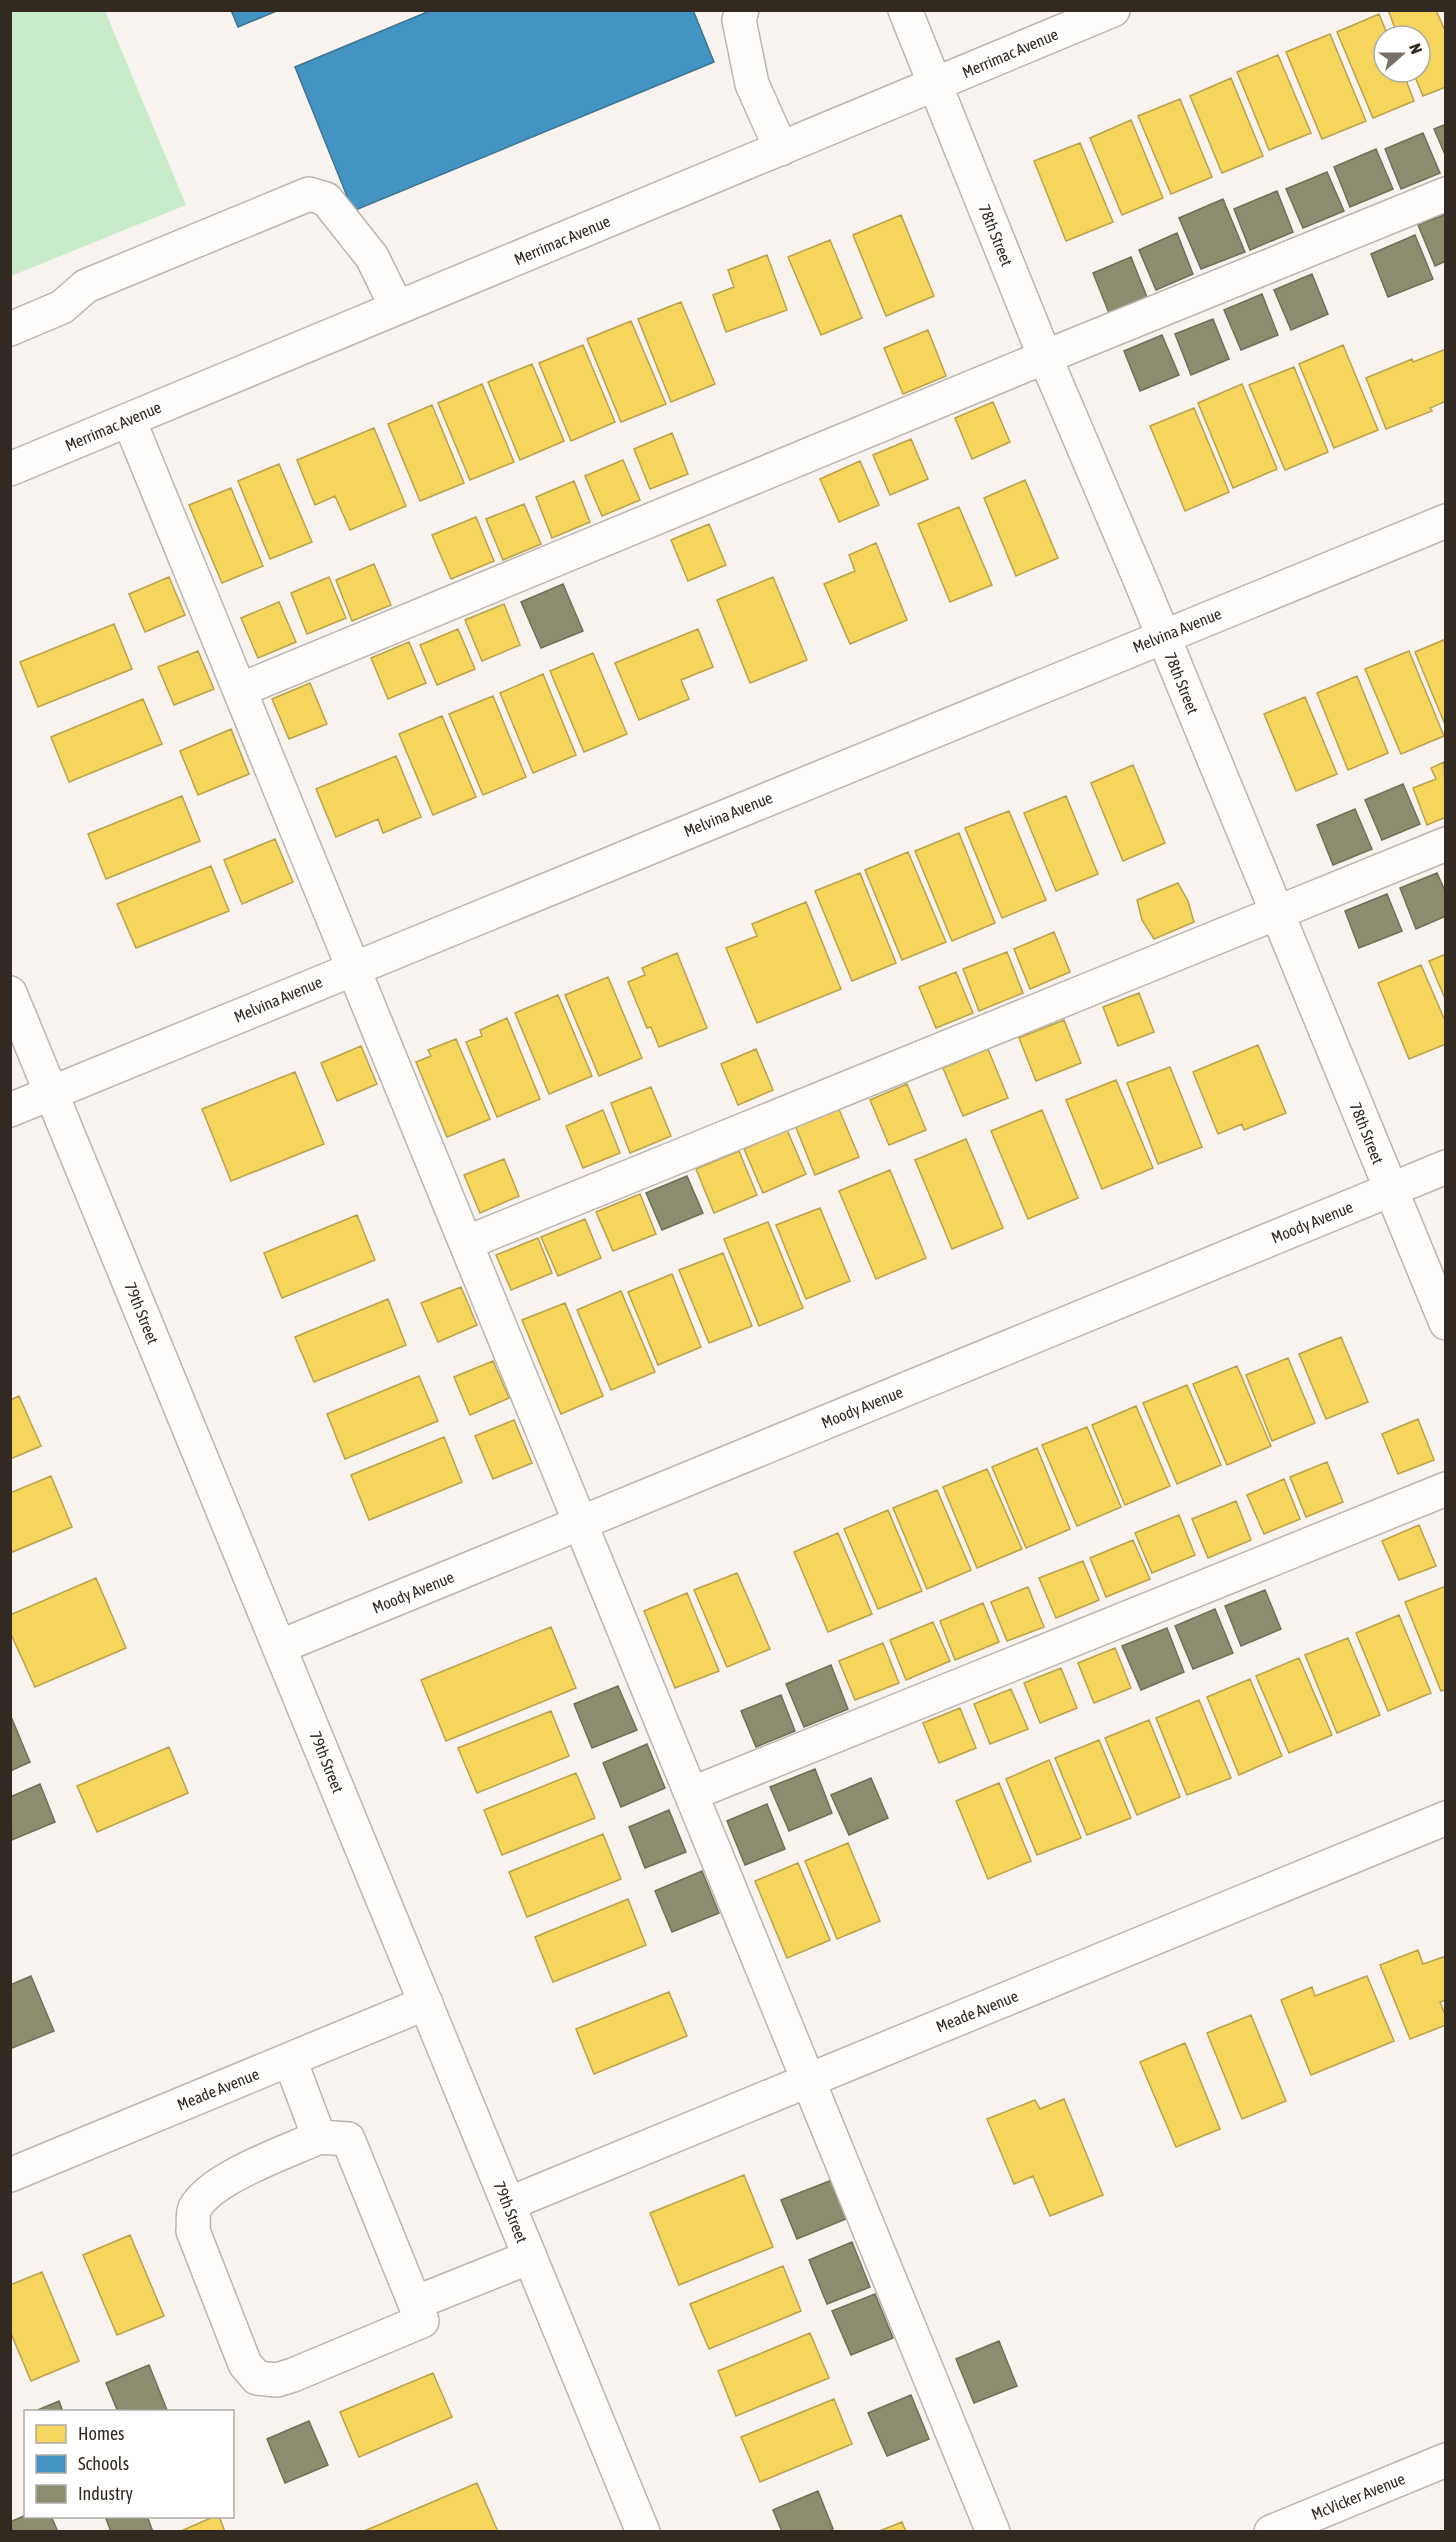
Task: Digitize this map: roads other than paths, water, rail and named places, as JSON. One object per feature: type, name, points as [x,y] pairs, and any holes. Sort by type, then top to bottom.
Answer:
[{"type":"street","points":[[742,10],[740,20],[752,84],[781,149]]},
{"type":"street","name":"78th Street","points":[[905,10],[1045,357],[1446,1323]]},
{"type":"street","name":"Merrimac Avenue","points":[[10,469],[1113,10]]},
{"type":"street","points":[[10,329],[62,307],[86,286],[309,194],[326,199],[372,257],[397,308]]},
{"type":"street","points":[[240,690],[1446,194]]},
{"type":"street","points":[[129,420],[993,2532]]},
{"type":"street","name":"Melvina Avenue","points":[[10,1110],[1446,521]]},
{"type":"street","points":[[466,1243],[1446,843]]},
{"type":"street","name":"79th Street","points":[[10,993],[643,2532]]},
{"type":"street","name":"Moody Avenue","points":[[279,1647],[1446,1167]]},
{"type":"street","points":[[691,1794],[1446,1489]]},
{"type":"street","name":"Meade Avenue","points":[[508,2204],[1446,1818]]},
{"type":"street","name":"Meade Avenue","points":[[10,2175],[426,2003]]},
{"type":"street","points":[[290,2060],[319,2137]]},
{"type":"street","points":[[419,2312],[348,2139],[319,2137],[235,2175],[207,2193],[194,2210],[194,2231],[245,2364],[257,2378],[277,2380],[293,2375],[530,2257]]},
{"type":"street","name":"McVicker Avenue","points":[[1271,2532],[1446,2460]]}]
